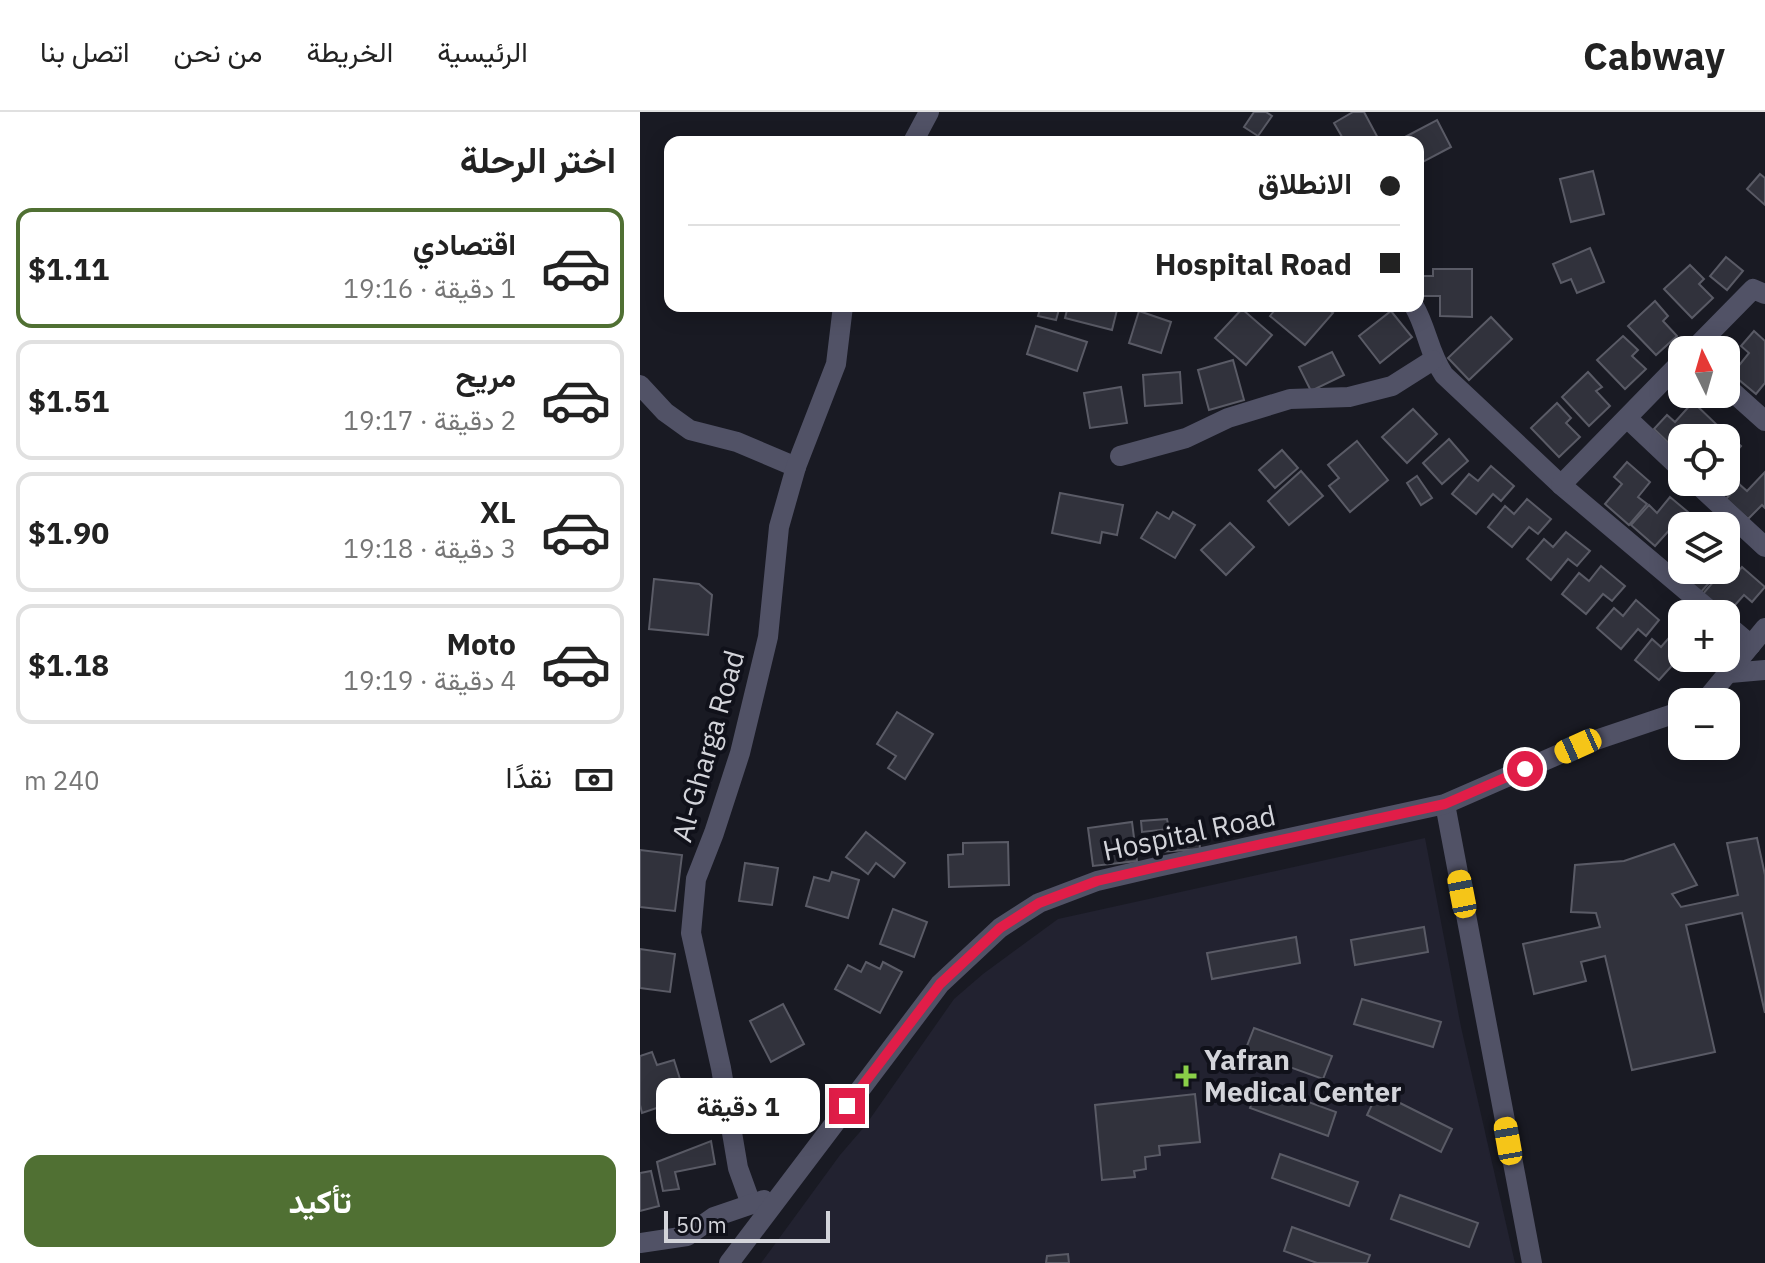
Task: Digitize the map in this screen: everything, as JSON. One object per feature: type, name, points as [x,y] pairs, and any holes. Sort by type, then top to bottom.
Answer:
[{"type":"street","points":[[916,136],[929,112]]},
{"type":"street","points":[[1707,336],[1753,289],[1765,294]]},
{"type":"street","name":"Al-Gharga Road","points":[[751,1204],[738,1168],[721,1068],[691,933],[696,879],[740,753],[768,637],[779,527],[796,467],[836,364],[842,312]]},
{"type":"street","points":[[1417,312],[1433,360],[1444,375],[1561,485],[1697,600]]},
{"type":"street","points":[[1120,456],[1186,438],[1228,418],[1290,399],[1349,397],[1392,386],[1433,360]]},
{"type":"street","points":[[1561,485],[1668,376]]},
{"type":"street","points":[[640,385],[665,412],[690,430],[737,442],[796,467]]},
{"type":"street","points":[[1740,399],[1765,421]]},
{"type":"street","points":[[1627,418],[1668,457]]},
{"type":"street","points":[[1710,496],[1765,547]]},
{"type":"street","points":[[1716,688],[1765,628]]},
{"type":"street","points":[[1740,636],[1751,645]]},
{"type":"street","points":[[1730,673],[1765,670]]},
{"type":"street","name":"Hospital Road","points":[[729,1263],[940,984],[1000,928],[1039,903],[1097,881],[1142,870],[1445,804],[1578,746],[1668,716]]},
{"type":"street","points":[[1445,804],[1532,1263]]},
{"type":"street","points":[[640,1243],[687,1236],[714,1217],[779,1195]]},
{"type":"shaded area","name":"Yafran Medical Center","points":[[1425,838],[1461,1027],[1515,1263],[761,1263],[865,1126],[954,999],[1058,919]]},
{"type":"building","points":[[1254,112],[1266,112],[1272,116],[1258,136],[1244,127]]},
{"type":"building","points":[[1353,112],[1364,112],[1377,136],[1342,136],[1334,123]]},
{"type":"building","points":[[1437,120],[1451,147],[1424,161],[1424,136],[1407,136]]},
{"type":"building","points":[[1593,171],[1604,214],[1571,222],[1560,179]]},
{"type":"building","points":[[1760,174],[1765,178],[1765,205],[1747,189]]},
{"type":"building","points":[[1590,248],[1604,282],[1577,293],[1571,279],[1561,283],[1553,264]]},
{"type":"building","points":[[1726,257],[1743,271],[1727,290],[1710,276]]},
{"type":"building","points":[[1690,265],[1704,279],[1699,284],[1713,298],[1692,318],[1664,289]]},
{"type":"building","points":[[1433,269],[1472,269],[1472,317],[1440,316],[1440,296],[1424,296],[1424,276],[1433,276]]},
{"type":"building","points":[[1655,301],[1668,316],[1663,321],[1677,336],[1668,336],[1668,344],[1656,355],[1628,326]]},
{"type":"building","points":[[1039,312],[1058,312],[1056,320],[1038,316]]},
{"type":"building","points":[[1066,312],[1116,312],[1112,330],[1065,318]]},
{"type":"building","points":[[1139,312],[1171,322],[1161,353],[1129,343]]},
{"type":"building","points":[[1239,312],[1245,312],[1272,335],[1246,365],[1215,338]]},
{"type":"building","points":[[1273,312],[1333,313],[1305,345],[1270,316]]},
{"type":"building","points":[[1392,312],[1412,337],[1380,363],[1359,336]]},
{"type":"building","points":[[1491,317],[1512,339],[1469,380],[1448,358]]},
{"type":"building","points":[[1036,326],[1087,342],[1077,371],[1027,354]]},
{"type":"building","points":[[1754,331],[1765,341],[1765,383],[1756,394],[1740,381],[1740,364],[1749,353],[1741,346]]},
{"type":"building","points":[[1623,336],[1638,350],[1632,356],[1646,369],[1625,389],[1597,360]]},
{"type":"building","points":[[1332,352],[1344,375],[1311,391],[1299,367]]},
{"type":"building","points":[[1233,360],[1244,400],[1209,410],[1198,370]]},
{"type":"building","points":[[1180,372],[1182,403],[1145,406],[1143,375]]},
{"type":"building","points":[[1588,372],[1602,387],[1596,391],[1610,406],[1589,426],[1562,397]]},
{"type":"building","points":[[1121,387],[1127,423],[1090,428],[1084,393]]},
{"type":"building","points":[[1557,403],[1571,418],[1566,423],[1580,437],[1559,457],[1531,428]]},
{"type":"building","points":[[1688,408],[1699,408],[1716,424],[1668,424],[1668,442],[1654,429],[1667,415],[1675,422]]},
{"type":"building","points":[[1413,409],[1437,434],[1407,463],[1382,437]]},
{"type":"building","points":[[1449,439],[1468,461],[1442,484],[1423,463]]},
{"type":"building","points":[[1357,441],[1388,480],[1350,512],[1329,486],[1339,478],[1328,465]]},
{"type":"building","points":[[1282,450],[1298,468],[1275,488],[1259,470]]},
{"type":"building","points":[[1627,462],[1650,482],[1638,497],[1647,504],[1629,525],[1605,504],[1622,484],[1614,477]]},
{"type":"building","points":[[1491,466],[1514,486],[1501,501],[1493,494],[1476,514],[1452,494],[1469,474],[1478,481]]},
{"type":"building","points":[[1301,471],[1323,496],[1289,525],[1268,501]]},
{"type":"building","points":[[1765,472],[1765,508],[1762,505],[1748,519],[1726,499],[1740,496],[1740,485],[1747,491]]},
{"type":"building","points":[[1417,476],[1432,498],[1421,505],[1407,483]]},
{"type":"building","points":[[1060,493],[1123,505],[1117,535],[1102,532],[1100,543],[1052,533]]},
{"type":"building","points":[[1670,497],[1688,512],[1668,512],[1668,532],[1655,546],[1631,525],[1649,505],[1657,513]]},
{"type":"building","points":[[1527,499],[1551,519],[1538,534],[1529,527],[1512,547],[1488,527],[1505,506],[1514,514]]},
{"type":"building","points":[[1157,512],[1169,519],[1173,512],[1195,525],[1175,558],[1141,538]]},
{"type":"building","points":[[1230,523],[1254,547],[1226,575],[1201,550]]},
{"type":"building","points":[[1566,532],[1590,551],[1577,566],[1568,559],[1551,580],[1527,559],[1544,539],[1553,547]]},
{"type":"building","points":[[1601,566],[1625,586],[1612,601],[1603,594],[1586,614],[1562,594],[1579,573],[1589,581]]},
{"type":"building","points":[[1742,567],[1765,587],[1752,602],[1744,595],[1740,600],[1708,600],[1702,595],[1711,584],[1740,584]]},
{"type":"building","points":[[654,579],[699,584],[712,595],[708,635],[649,629]]},
{"type":"building","points":[[1689,584],[1708,584],[1700,593]]},
{"type":"building","points":[[1636,600],[1659,620],[1646,636],[1638,629],[1621,649],[1597,628],[1614,608],[1623,616]]},
{"type":"building","points":[[1652,639],[1661,647],[1668,639],[1668,670],[1659,680],[1635,660]]},
{"type":"building","points":[[897,712],[933,734],[905,779],[888,768],[896,756],[877,744]]},
{"type":"building","points":[[1167,819],[1169,829],[1142,832],[1141,821]]},
{"type":"building","points":[[1132,822],[1137,861],[1093,866],[1088,828]]},
{"type":"building","points":[[866,832],[905,863],[894,877],[876,863],[868,874],[846,857]]},
{"type":"building","points":[[1199,837],[1200,849],[1145,853],[1144,841]]},
{"type":"building","points":[[1757,838],[1765,875],[1765,1013],[1742,913],[1686,925],[1715,1052],[1632,1070],[1605,956],[1581,962],[1586,981],[1534,994],[1523,944],[1600,927],[1596,913],[1571,912],[1575,865],[1624,861],[1674,844],[1697,885],[1672,894],[1681,907],[1738,895],[1727,843]]},
{"type":"building","points":[[1008,842],[1009,885],[949,887],[948,855],[963,854],[963,843]]},
{"type":"building","points":[[640,850],[682,855],[675,911],[640,907]]},
{"type":"building","points":[[745,863],[778,868],[772,905],[739,901]]},
{"type":"building","points":[[832,872],[859,880],[848,918],[806,906],[814,877],[829,881]]},
{"type":"building","points":[[893,909],[927,922],[914,957],[880,944]]},
{"type":"building","points":[[1424,927],[1428,952],[1355,965],[1351,940]]},
{"type":"building","points":[[1296,937],[1300,963],[1212,979],[1207,953]]},
{"type":"building","points":[[640,949],[675,954],[670,992],[640,988]]},
{"type":"building","points":[[866,962],[880,969],[883,962],[902,972],[880,1013],[835,989],[848,965],[861,972]]},
{"type":"building","points":[[1362,999],[1441,1022],[1433,1047],[1354,1024]]},
{"type":"building","points":[[783,1004],[804,1044],[771,1062],[750,1021]]},
{"type":"building","points":[[1254,1028],[1332,1056],[1323,1079],[1245,1051]]},
{"type":"building","points":[[652,1052],[657,1065],[674,1060],[686,1098],[642,1113],[640,1056]]},
{"type":"building","points":[[1259,1084],[1336,1112],[1328,1136],[1250,1108]]},
{"type":"building","points":[[1378,1092],[1452,1129],[1441,1152],[1367,1115]]},
{"type":"building","points":[[1195,1094],[1200,1142],[1159,1146],[1160,1155],[1145,1157],[1146,1169],[1134,1171],[1135,1177],[1102,1180],[1095,1105]]},
{"type":"building","points":[[711,1141],[715,1164],[675,1172],[679,1189],[663,1191],[657,1162]]},
{"type":"building","points":[[1280,1154],[1358,1182],[1349,1206],[1272,1178]]},
{"type":"building","points":[[651,1171],[659,1206],[640,1211],[640,1173]]},
{"type":"building","points":[[1400,1195],[1478,1223],[1469,1247],[1391,1219]]},
{"type":"building","points":[[1292,1227],[1370,1255],[1367,1263],[1317,1263],[1284,1251]]},
{"type":"building","points":[[1068,1254],[1069,1263],[1046,1263],[1047,1256]]},
{"type":"place","name":"Yafran Medical Center","points":[[1186,1076]]},
{"type":"route","points":[[847,1106],[940,984],[1000,928],[1039,903],[1097,881],[1445,804],[1525,769]]}]
